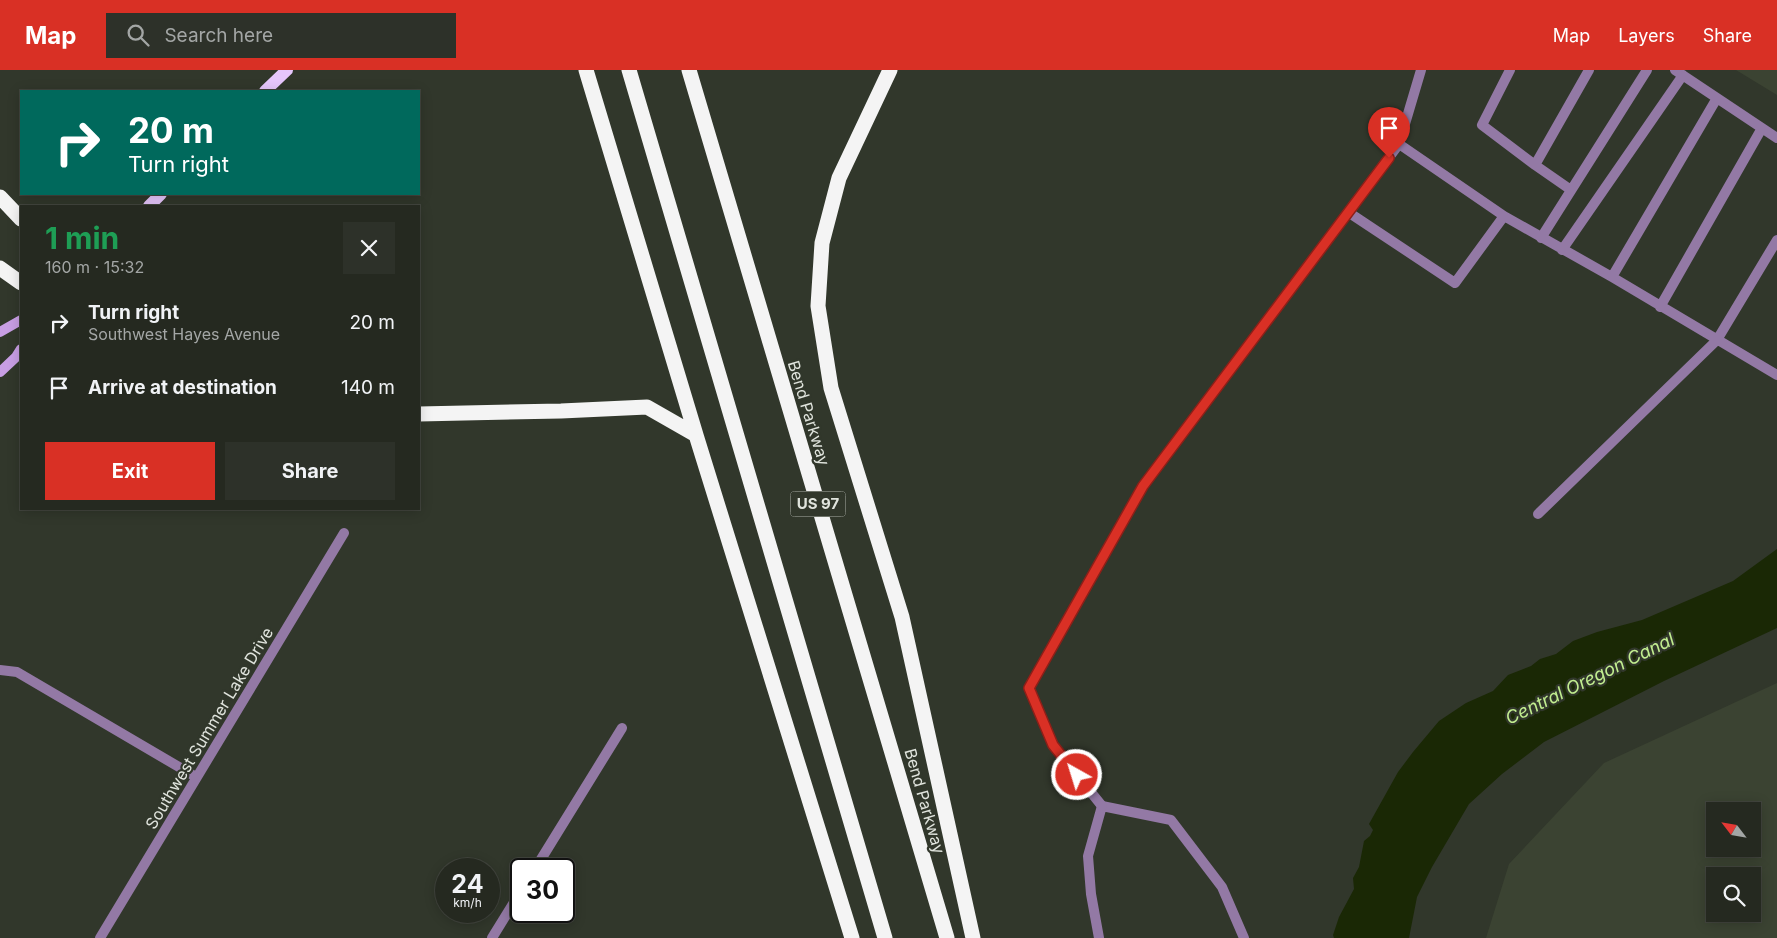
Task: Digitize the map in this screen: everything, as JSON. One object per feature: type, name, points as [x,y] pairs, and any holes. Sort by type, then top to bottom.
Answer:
[{"type":"highway","points":[[586,70],[696,435],[852,938]]},
{"type":"highway","points":[[629,70],[885,938]]},
{"type":"highway","name":"Bend Parkway","points":[[689,70],[947,938]]},
{"type":"highway","points":[[890,70],[839,178],[822,243],[818,306],[831,388],[902,617],[973,938]]},
{"type":"highway","points":[[0,197],[20,218]]},
{"type":"highway","points":[[0,268],[20,282]]},
{"type":"highway","points":[[420,414],[647,407],[696,435]]},
{"type":"main road","points":[[266,90],[287,70]]},
{"type":"main road","points":[[150,205],[160,195]]},
{"type":"main road","points":[[0,332],[20,321]]},
{"type":"main road","points":[[0,372],[20,351]]},
{"type":"street","points":[[1244,938],[1222,887],[1171,820],[1102,806],[1053,745],[1029,688],[1143,486],[1399,144],[1421,70]]},
{"type":"street","points":[[1510,70],[1482,125],[1571,190]]},
{"type":"street","points":[[1535,165],[1589,70]]},
{"type":"street","points":[[1541,238],[1647,70]]},
{"type":"street","points":[[1562,250],[1679,73],[1777,138]]},
{"type":"street","points":[[1612,277],[1717,98]]},
{"type":"street","points":[[1660,307],[1762,128]]},
{"type":"street","points":[[1399,144],[1504,216],[1612,277],[1777,375]]},
{"type":"street","points":[[1348,212],[1455,283],[1504,216]]},
{"type":"street","points":[[1538,514],[1717,340],[1777,240]]},
{"type":"street","name":"Southwest Summer Lake Drive","points":[[100,938],[344,533]]},
{"type":"street","points":[[0,670],[17,672],[196,777]]},
{"type":"street","points":[[542,858],[622,728]]},
{"type":"street","points":[[1099,938],[1091,894],[1088,856],[1102,806]]},
{"type":"street","points":[[492,938],[510,909]]},
{"type":"shaded area","points":[[1736,70],[1777,70],[1777,95]]},
{"type":"shaded area","points":[[1777,683],[1777,938],[1486,938],[1509,864],[1604,763]]},
{"type":"water","name":"Central Oregon Canal","points":[[1777,549],[1777,628],[1664,681],[1544,742],[1502,774],[1469,804],[1432,867],[1417,897],[1409,938],[1334,938],[1333,935],[1339,917],[1354,889],[1353,878],[1359,867],[1364,841],[1373,830],[1369,824],[1398,772],[1439,721],[1466,703],[1493,691],[1508,675],[1531,666],[1540,659],[1556,654],[1573,641],[1597,632],[1642,620],[1733,581]]},
{"type":"route","points":[[1077,775],[1053,745],[1029,688],[1143,486],[1389,158]]}]
